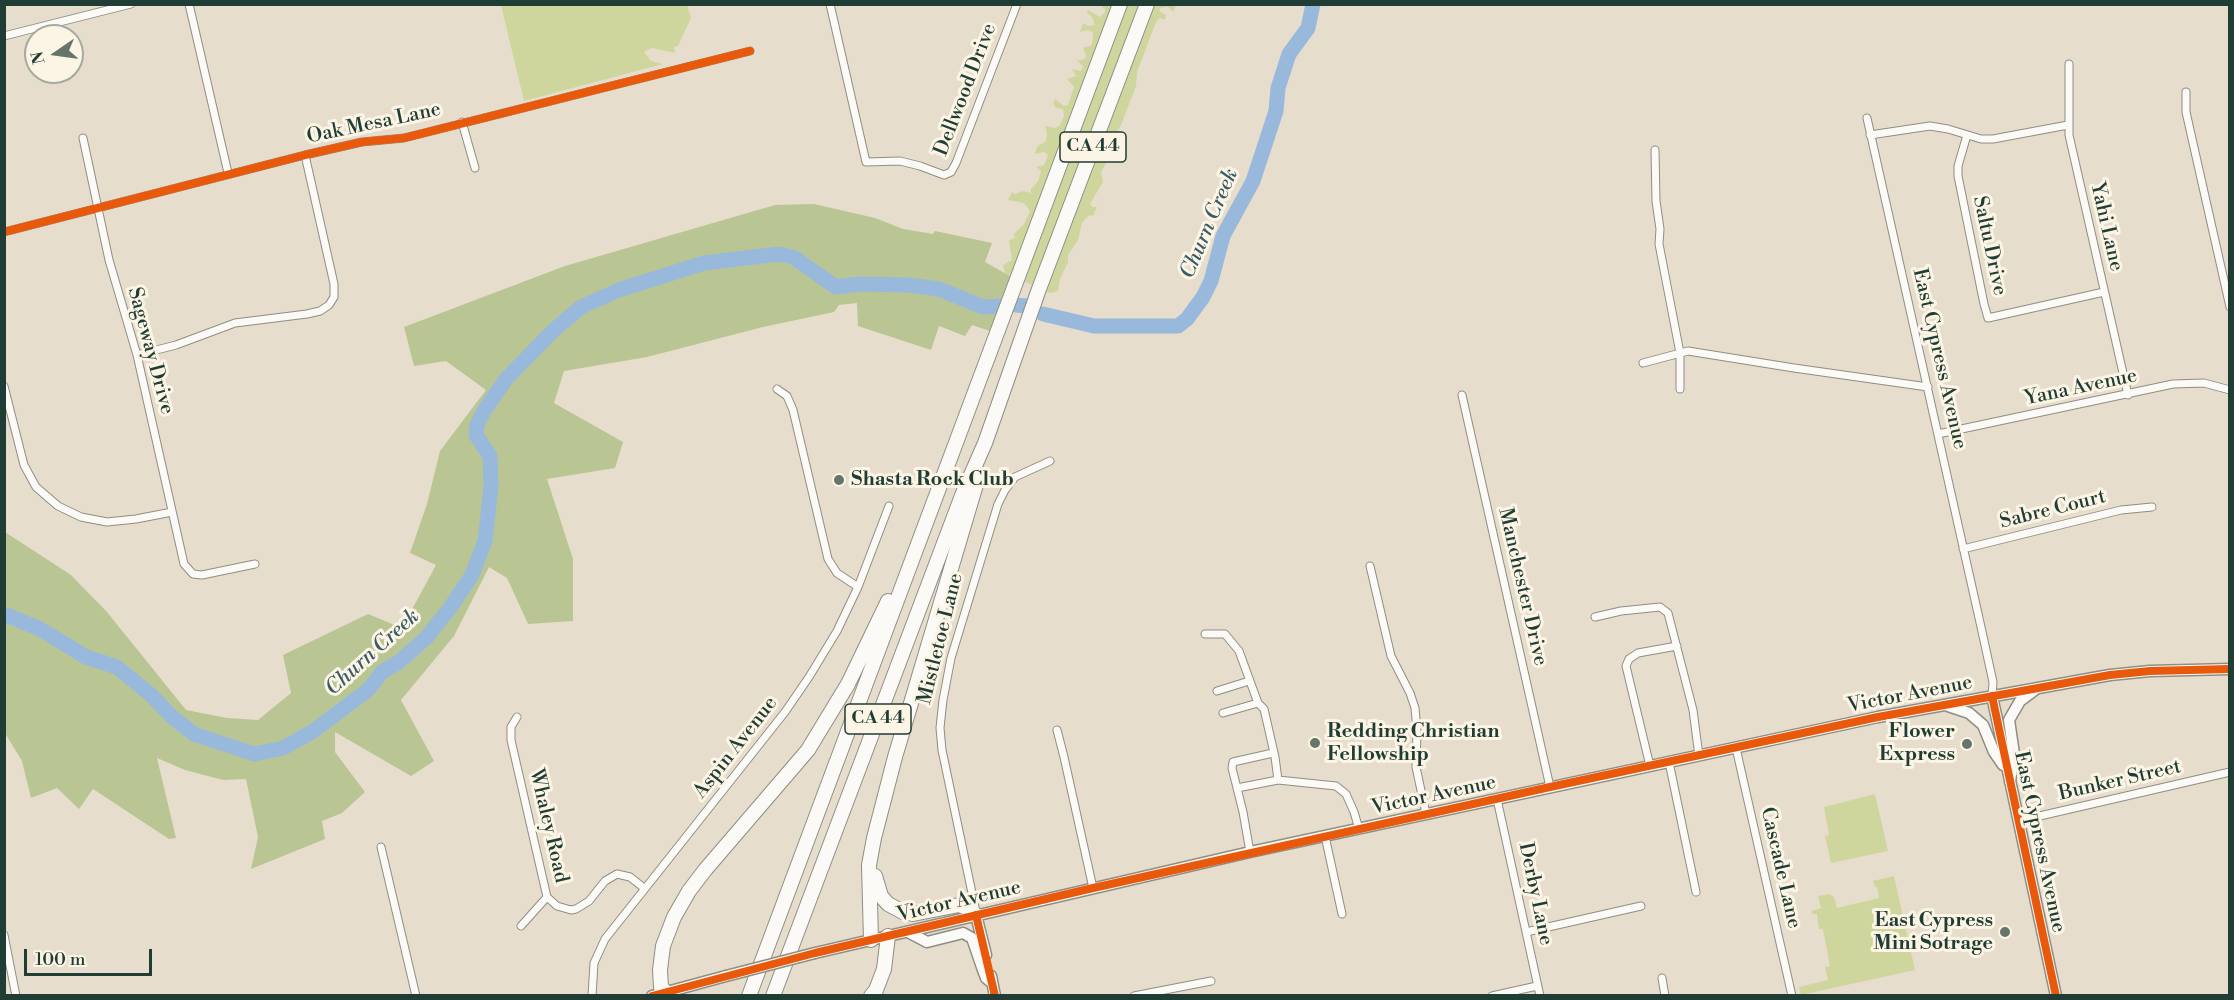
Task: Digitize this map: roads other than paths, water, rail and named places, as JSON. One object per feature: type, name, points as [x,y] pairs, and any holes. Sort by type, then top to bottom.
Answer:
[{"type":"highway","name":"CA 44","points":[[749,996],[1120,4]]},
{"type":"highway","name":"CA 44","points":[[773,996],[963,493],[986,443],[1039,290],[1146,4]]},
{"type":"highway","points":[[871,940],[869,865],[874,838],[951,566],[983,463],[986,443]]},
{"type":"highway","points":[[662,995],[659,982],[663,946],[684,899],[705,870],[808,750],[848,684],[898,581],[911,562]]},
{"type":"highway","points":[[874,838],[877,888],[888,904],[903,912],[914,914],[963,906],[976,915]]},
{"type":"highway","points":[[871,996],[876,990],[884,969],[888,936]]},
{"type":"main road","name":"Victor Avenue","points":[[662,995],[814,953],[1250,852],[1941,705],[2129,673],[2229,669]]},
{"type":"main road","points":[[2009,785],[2014,754],[2008,720],[2020,701],[2032,691],[2043,686]]},
{"type":"main road","name":"East Cypress Avenue","points":[[1992,696],[2009,785],[2056,996]]},
{"type":"main road","points":[[1941,705],[1962,710],[1983,725],[1994,752],[2006,768]]},
{"type":"main road","name":"Mistletoe Lane","points":[[976,915],[995,996]]},
{"type":"main road","points":[[908,932],[927,942],[963,933],[974,938],[986,978],[992,983]]},
{"type":"street","points":[[4,36],[131,4]]},
{"type":"street","points":[[189,4],[228,173]]},
{"type":"street","name":"Dellwood Drive","points":[[830,4],[866,162],[900,161],[942,175],[951,172],[1017,4]]},
{"type":"street","name":"Oak Mesa Lane","points":[[4,232],[228,173],[362,142],[404,138],[750,51]]},
{"type":"street","name":"Yahi Lane","points":[[2069,64],[2068,125],[2128,395]]},
{"type":"street","points":[[2186,92],[2186,112],[2229,307]]},
{"type":"street","name":"East Cypress Avenue","points":[[1867,118],[1993,682],[1992,696]]},
{"type":"street","points":[[462,122],[475,168]]},
{"type":"street","points":[[1870,135],[1924,126],[1948,129],[1988,140],[2068,125]]},
{"type":"street","name":"Saltu Drive","points":[[1967,135],[1958,166],[1958,176],[1988,318],[2104,292]]},
{"type":"street","name":"Sageway Drive","points":[[83,138],[114,277],[137,355],[184,564],[189,572],[202,576],[255,564]]},
{"type":"street","points":[[1655,150],[1659,244],[1680,353],[1680,389]]},
{"type":"street","points":[[137,355],[176,345],[235,323],[308,314],[320,311],[329,305],[334,297],[334,284],[305,155]]},
{"type":"street","points":[[1643,363],[1688,351],[1794,369],[1928,387]]},
{"type":"street","name":"Yana Avenue","points":[[1938,434],[2185,383],[2210,384],[2229,390]]},
{"type":"street","points":[[4,386],[24,465],[36,487],[58,506],[76,515],[101,522],[125,521],[171,512]]},
{"type":"street","points":[[777,389],[787,396],[793,410],[828,559],[837,573],[858,586]]},
{"type":"street","name":"Manchester Drive","points":[[1462,395],[1550,787]]},
{"type":"street","name":"Mistletoe Lane","points":[[976,915],[942,750],[940,728],[943,700],[951,658],[998,504],[1015,477],[1050,461]]},
{"type":"street","name":"Aspin Avenue","points":[[592,996],[592,970],[605,939],[790,706],[837,631],[890,506]]},
{"type":"street","name":"Sabre Court","points":[[1963,549],[2121,510],[2152,507]]},
{"type":"street","points":[[1370,566],[1391,656],[1410,693],[1414,708],[1417,722],[1416,767],[1426,814]]},
{"type":"street","points":[[1595,617],[1621,611],[1660,607],[1668,613],[1693,710],[1699,756]]},
{"type":"street","points":[[1205,634],[1225,634],[1239,651],[1257,703],[1264,709],[1278,780]]},
{"type":"street","points":[[1650,766],[1626,666],[1629,659],[1638,653],[1677,646]]},
{"type":"street","points":[[1217,691],[1249,681]]},
{"type":"street","points":[[1223,713],[1257,703]]},
{"type":"street","name":"Whaley Road","points":[[517,717],[511,727],[511,740],[547,897],[557,906],[576,909],[589,901],[605,880],[617,874],[630,877],[644,888]]},
{"type":"street","points":[[1056,730],[1093,888]]},
{"type":"street","name":"Cascade Lane","points":[[1736,748],[1792,996]]},
{"type":"street","points":[[1250,852],[1232,768],[1233,762],[1273,753]]},
{"type":"street","points":[[1669,762],[1696,892]]},
{"type":"street","name":"Bunker Street","points":[[2018,821],[2229,772]]},
{"type":"street","points":[[1237,788],[1278,780],[1336,786],[1346,794],[1359,829]]},
{"type":"street","name":"Derby Lane","points":[[1497,799],[1540,996]]},
{"type":"street","points":[[1325,836],[1342,914]]},
{"type":"street","points":[[381,847],[416,996]]},
{"type":"street","points":[[521,926],[547,897]]},
{"type":"street","points":[[1526,932],[1641,906]]},
{"type":"street","points":[[4,935],[16,996]]},
{"type":"street","points":[[1662,978],[1665,996]]},
{"type":"street","points":[[1134,996],[1211,981]]},
{"type":"street","points":[[1492,996],[1538,986]]},
{"type":"waterway","name":"Churn Creek","points":[[1043,314],[1094,326],[1178,326],[1187,319],[1211,281],[1223,236],[1253,181],[1276,111],[1278,88],[1289,54],[1308,28],[1313,4]]},
{"type":"waterway","name":"Churn Creek","points":[[4,614],[40,629],[86,657],[117,667],[194,734],[254,754],[283,748],[312,732],[368,690],[382,672],[399,662],[426,638],[450,608],[472,575],[485,541],[491,487],[490,456],[476,435],[477,425],[506,379],[554,330],[581,307],[619,290],[704,263],[779,254],[793,257],[836,287],[858,284],[908,285],[939,289],[983,307],[999,306]]},
{"type":"waterway","name":"Churn Creek","points":[[1016,305],[1026,306]]},
{"type":"place","name":"Shasta Rock Club","points":[[839,480]]},
{"type":"place","name":"Redding Christian Fellowship","points":[[1315,743]]},
{"type":"place","name":"Flower Express","points":[[1967,744]]},
{"type":"place","name":"East Cypress Mini Sotrage","points":[[2005,932]]}]
